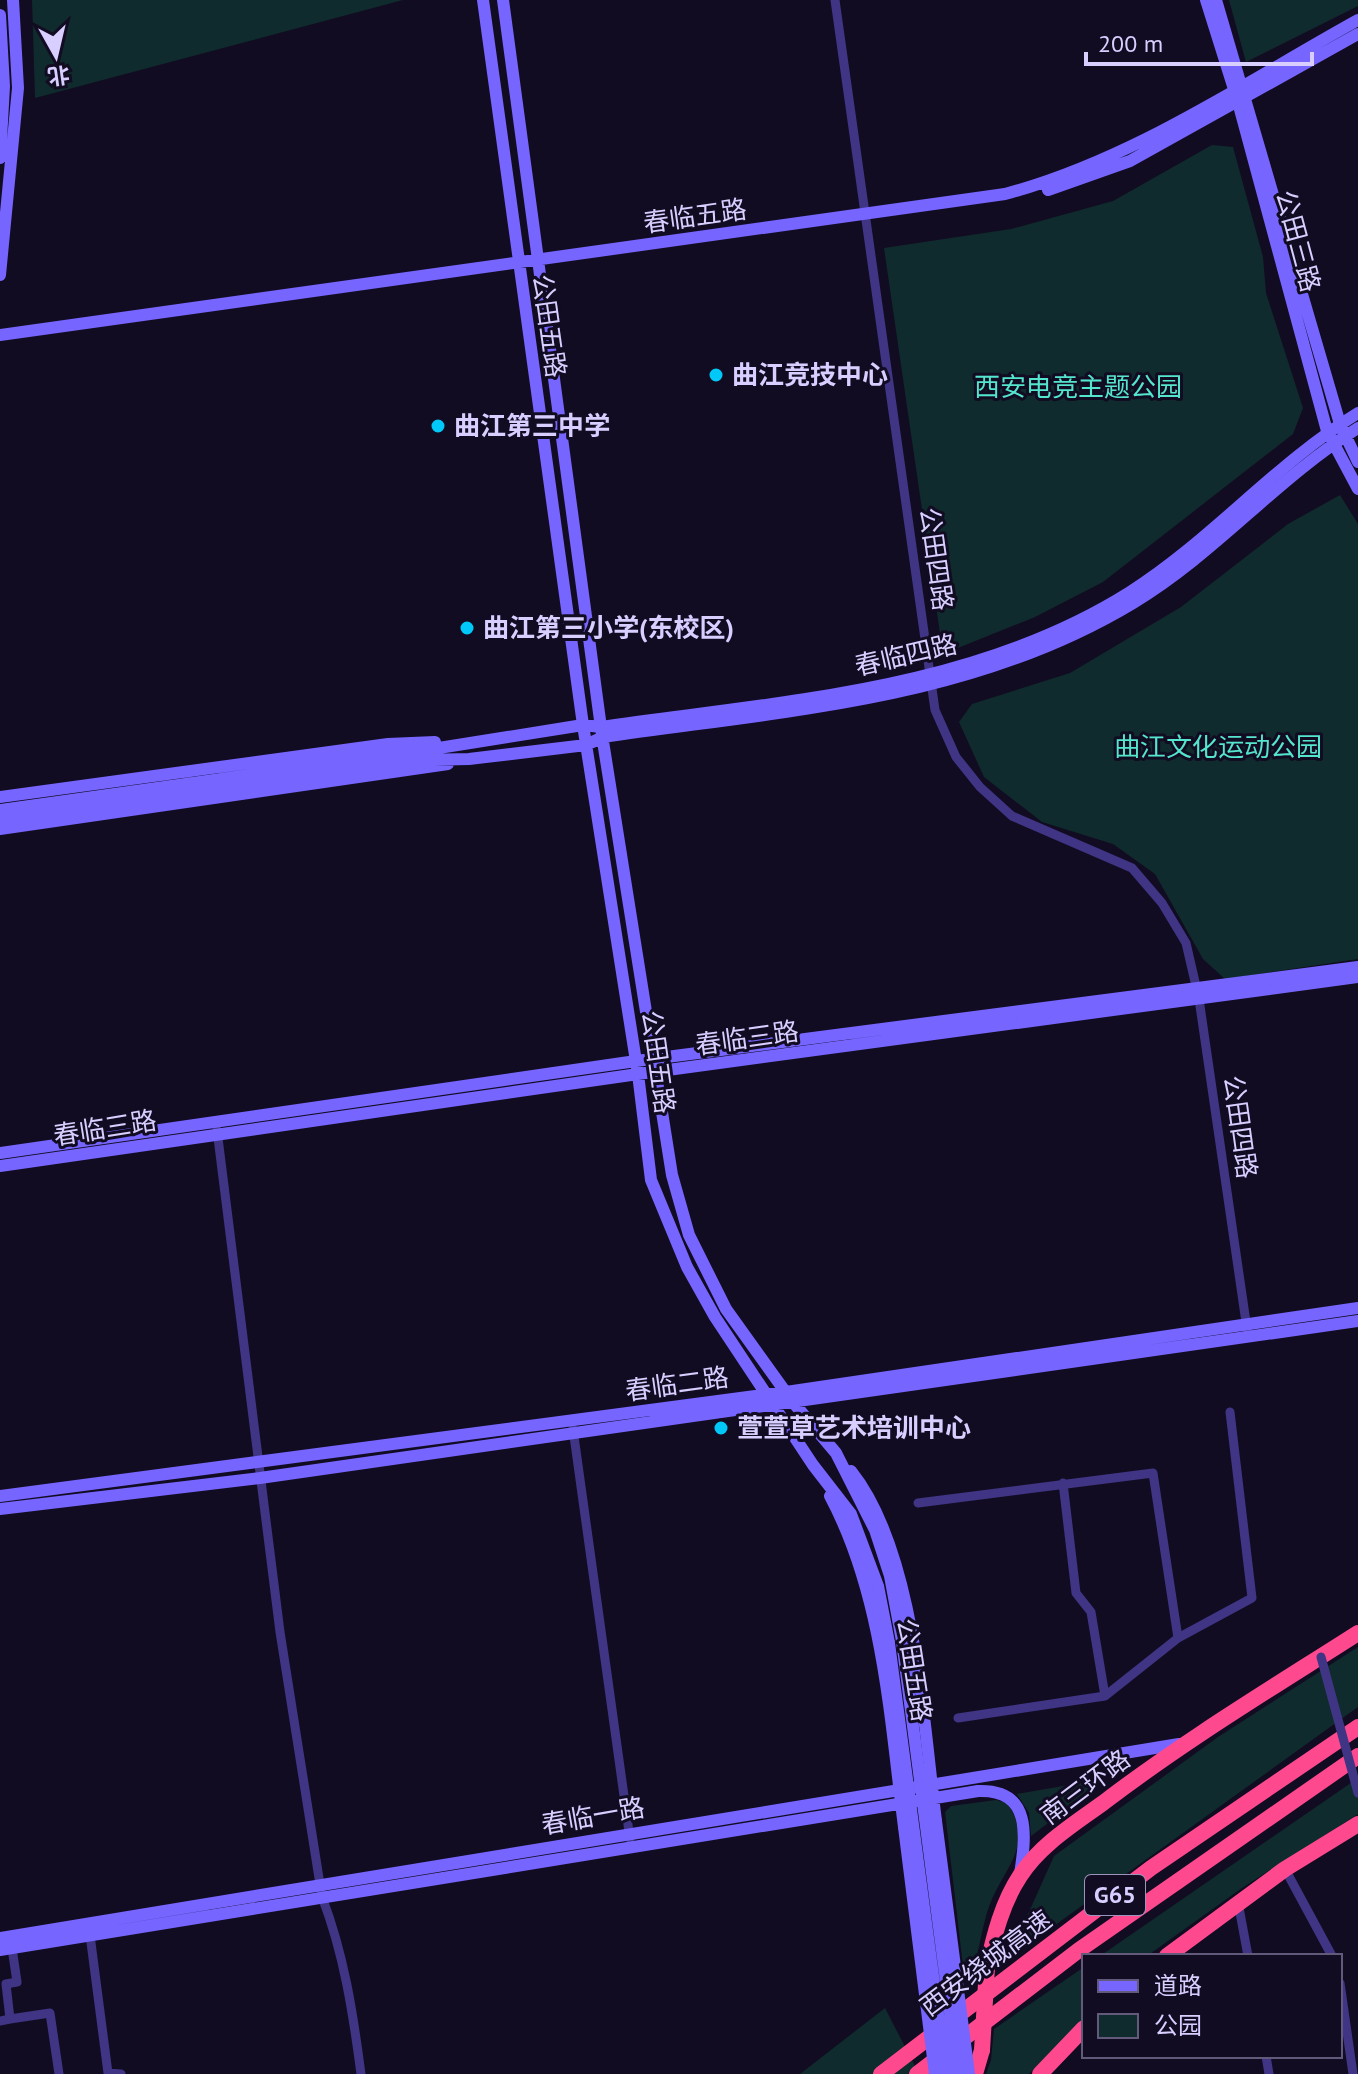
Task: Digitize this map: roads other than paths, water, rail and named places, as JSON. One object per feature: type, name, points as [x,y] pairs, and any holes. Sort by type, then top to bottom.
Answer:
[{"type":"highway","name":"南三环路","points":[[975,2074],[982,2050],[987,1967],[996,1928],[1020,1875],[1058,1836],[1194,1739],[1358,1633]]},
{"type":"highway","name":"西安绕城高速","points":[[881,2074],[1151,1868],[1358,1727]]},
{"type":"highway","name":"西安绕城高速","points":[[917,2074],[1142,1905],[1358,1756]]},
{"type":"highway","points":[[1170,1954],[1285,1869],[1358,1824]]},
{"type":"highway","points":[[1040,2074],[1082,2030]]},
{"type":"street","points":[[0,275],[18,88],[13,0]]},
{"type":"street","name":"公田五路","points":[[483,0],[583,725],[637,1067],[651,1180],[687,1267],[813,1465],[851,1514],[864,1543],[895,1642],[958,2074]]},
{"type":"street","name":"公田五路","points":[[503,0],[536,264],[602,732],[672,1175],[689,1235],[726,1309],[789,1396],[836,1453],[883,1550],[946,2074]]},
{"type":"street","name":"公田四路","points":[[835,0],[935,710],[956,757],[1001,806],[1012,816],[1050,835],[1106,854],[1132,868],[1162,903],[1186,943],[1198,994],[1247,1329]]},
{"type":"street","name":"公田三路","points":[[1206,0],[1238,87]]},
{"type":"street","name":"公田三路","points":[[1216,0],[1238,87],[1340,424],[1358,462]]},
{"type":"street","points":[[0,15],[4,86],[0,158]]},
{"type":"street","name":"春临五路","points":[[866,218],[1005,194],[1046,183],[1144,140],[1358,20]]},
{"type":"street","name":"春临五路","points":[[0,343],[536,264],[1010,200],[1102,173],[1242,100],[1358,34]]},
{"type":"street","name":"公田三路","points":[[1242,100],[1329,438],[1358,489]]},
{"type":"street","name":"春临五路","points":[[0,335],[519,267]]},
{"type":"street","name":"春临四路","points":[[390,760],[466,741],[583,725],[602,732],[931,681],[1065,628],[1130,592],[1188,551],[1329,438],[1340,424],[1358,413]]},
{"type":"street","name":"春临四路","points":[[1329,438],[1344,437],[1358,428]]},
{"type":"street","name":"春临四路","points":[[390,760],[469,759],[586,745],[602,732]]},
{"type":"street","points":[[0,797],[388,744],[466,741]]},
{"type":"street","points":[[0,829],[425,770],[469,759]]},
{"type":"street","points":[[0,810],[390,760]]},
{"type":"street","points":[[0,820],[390,760]]},
{"type":"street","name":"春临三路","points":[[637,1067],[654,1072],[1198,994],[1358,967]]},
{"type":"street","name":"春临三路","points":[[0,1166],[217,1128],[637,1067],[652,1058],[1358,977]]},
{"type":"street","points":[[217,1128],[260,1478],[321,1891],[352,2001],[361,2074]]},
{"type":"street","name":"春临三路","points":[[0,1153],[217,1128]]},
{"type":"street","name":"春临二路","points":[[0,1496],[770,1399],[1247,1329],[1358,1308]]},
{"type":"street","name":"春临二路","points":[[1247,1329],[1358,1321]]},
{"type":"street","points":[[958,1718],[1105,1696],[1178,1638],[1252,1598],[1230,1412]]},
{"type":"street","points":[[572,1426],[631,1846]]},
{"type":"street","name":"春临二路","points":[[0,1509],[260,1478],[572,1426]]},
{"type":"street","points":[[836,1453],[865,1488],[892,1550],[908,1619],[969,2074]]},
{"type":"street","points":[[813,1465],[853,1541],[865,1575],[899,1788],[935,2074]]},
{"type":"street","points":[[918,1503],[1153,1473],[1178,1638]]},
{"type":"street","points":[[1063,1483],[1076,1593],[1091,1612],[1105,1696]]},
{"type":"street","points":[[1321,1657],[1358,1793]]},
{"type":"street","name":"春临一路","points":[[6,1949],[629,1832],[1164,1748],[1194,1739]]},
{"type":"street","name":"春临一路","points":[[0,1938],[986,1791],[1014,1803],[1024,1823],[1020,1875]]},
{"type":"street","points":[[1285,1869],[1331,1954]]},
{"type":"street","points":[[1238,1902],[1248,1954]]},
{"type":"street","points":[[90,1935],[108,2073],[121,2074]]},
{"type":"street","points":[[6,1949],[17,1982],[3,1984],[5,2020],[50,2013],[59,2074]]},
{"type":"street","points":[[1342,1997],[1353,2074]]},
{"type":"place","name":"曲江竞技中心","points":[[716,375]]},
{"type":"place","name":"曲江第三中学","points":[[438,426]]},
{"type":"place","name":"曲江第三小学(东校区)","points":[[467,628]]},
{"type":"place","name":"萱萱草艺术培训中心","points":[[721,1428]]},
{"type":"park label","name":"西安电竞主题公园","points":[[1078,387]]},
{"type":"park label","name":"曲江文化运动公园","points":[[1218,747]]}]
